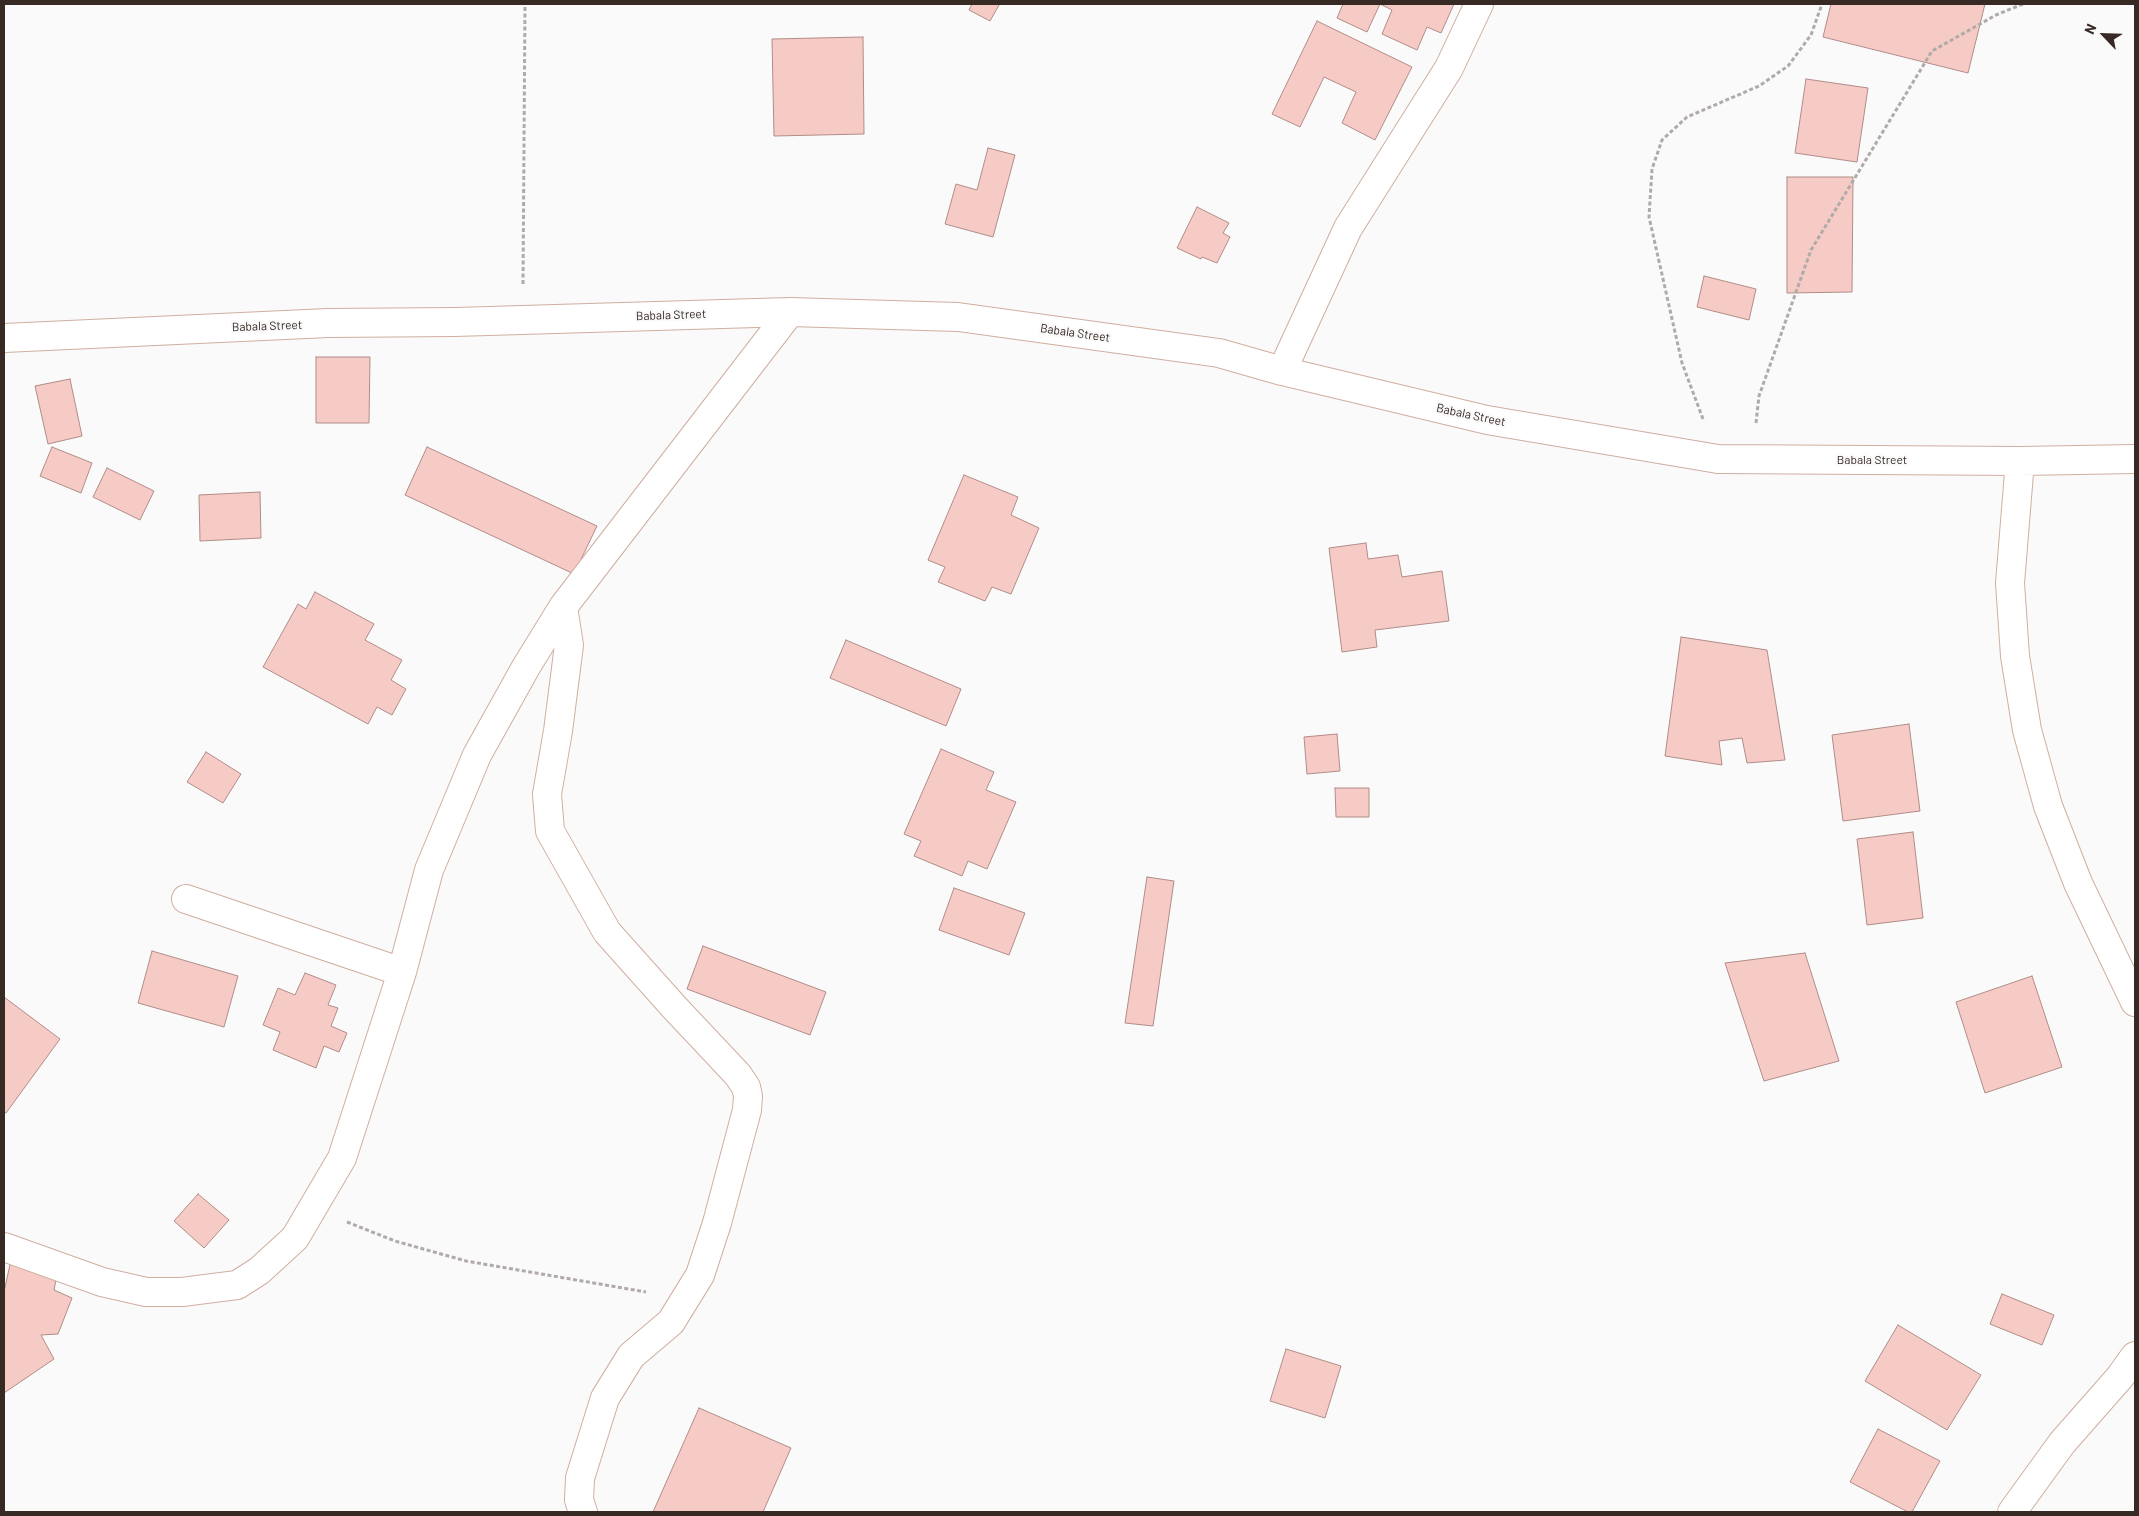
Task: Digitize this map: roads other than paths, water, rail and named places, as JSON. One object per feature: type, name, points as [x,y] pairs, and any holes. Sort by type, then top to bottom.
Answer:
[{"type":"street","points":[[1282,371],[1348,228],[1449,68],[1479,4]]},
{"type":"street","points":[[4,1247],[102,1282],[146,1292],[205,1290],[237,1284],[259,1270],[295,1238],[342,1158],[402,972],[429,870],[477,755],[526,668],[564,607],[790,312]]},
{"type":"street","name":"Babala Street","points":[[4,338],[328,323],[523,320],[790,312],[958,317],[1220,353],[1282,371],[1487,420],[1718,459],[2020,461],[2135,459]]},
{"type":"street","points":[[2020,461],[2010,583],[2015,656],[2027,730],[2048,806],[2078,883],[2135,1002]]},
{"type":"street","points":[[564,607],[569,645],[558,731],[547,794],[550,831],[607,932],[738,1075],[746,1087],[748,1096],[747,1110],[718,1223],[700,1275],[687,1299],[671,1322],[631,1356],[605,1398],[580,1478],[579,1500],[584,1512]]},
{"type":"street","points":[[186,899],[402,972]]},
{"type":"street","points":[[2012,1512],[2062,1443],[2120,1377],[2135,1356]]}]
